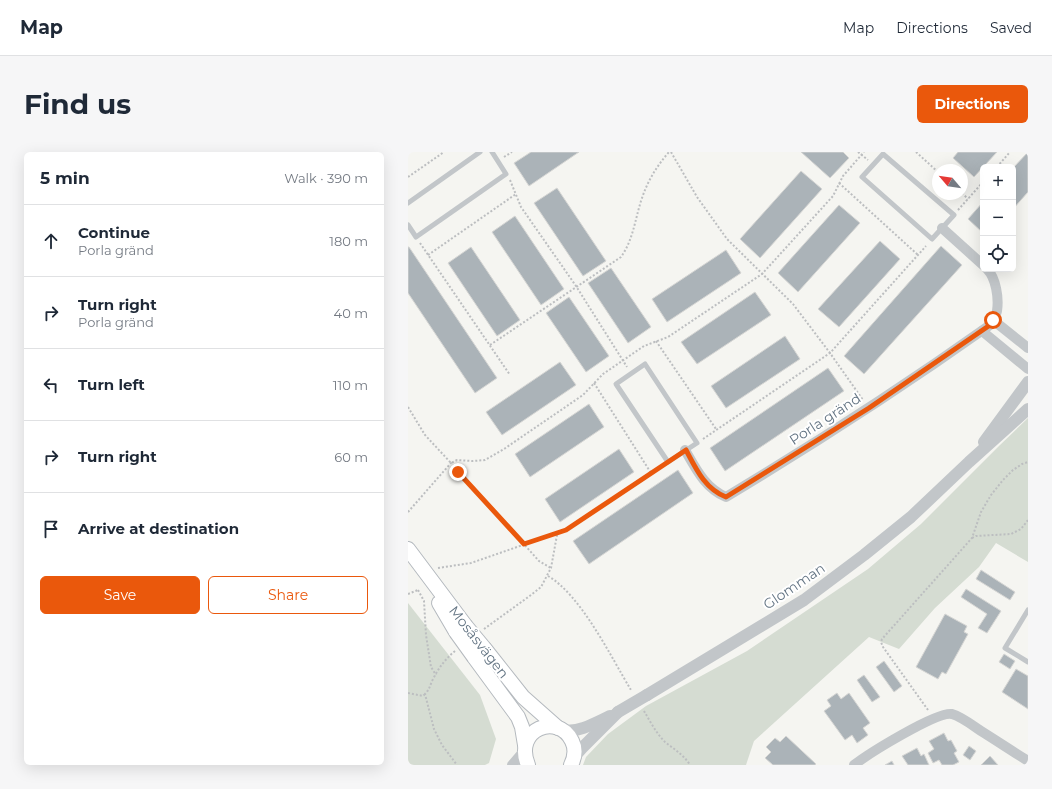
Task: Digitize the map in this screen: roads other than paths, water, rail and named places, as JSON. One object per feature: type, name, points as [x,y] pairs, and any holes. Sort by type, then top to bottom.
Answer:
[{"type":"main road","name":"Mosåsvägen","points":[[408,549],[460,628]]},
{"type":"main road","name":"Mosåsvägen","points":[[408,560],[443,608],[479,653],[518,717],[522,727],[524,757],[528,765]]},
{"type":"main road","name":"Mosåsvägen","points":[[479,653],[524,697],[567,734],[573,743],[573,762]]},
{"type":"main road","points":[[524,748],[530,735],[540,728],[552,727],[560,729]]},
{"type":"street","points":[[942,228],[980,262]]},
{"type":"street","points":[[988,326],[997,311],[997,292],[990,272]]},
{"type":"street","points":[[988,326],[1028,348]]},
{"type":"street","points":[[988,326],[1028,369]]},
{"type":"street","name":"Porla gränd","points":[[686,450],[703,480],[718,494],[726,497],[869,408],[988,326]]},
{"type":"street","name":"Glomman","points":[[969,462],[1028,382]]},
{"type":"street","name":"Glomman","points":[[560,729],[574,731],[586,728],[618,712],[804,600],[864,555],[911,517],[1028,409]]},
{"type":"street","name":"Glomman","points":[[573,762],[582,748],[618,712]]},
{"type":"street","points":[[854,765],[897,738],[944,714],[951,714],[968,722],[1028,761]]},
{"type":"street","points":[[512,765],[524,748]]},
{"type":"lane","points":[[408,203],[480,152]]},
{"type":"lane","points":[[408,225],[416,237],[506,174],[492,152]]},
{"type":"lane","points":[[883,154],[954,215],[942,228],[932,239],[862,177],[883,154]]},
{"type":"lane","points":[[645,364],[697,442],[686,450],[668,462],[616,384],[645,364]]},
{"type":"lane","points":[[1028,610],[1005,648],[1028,662]]}]
